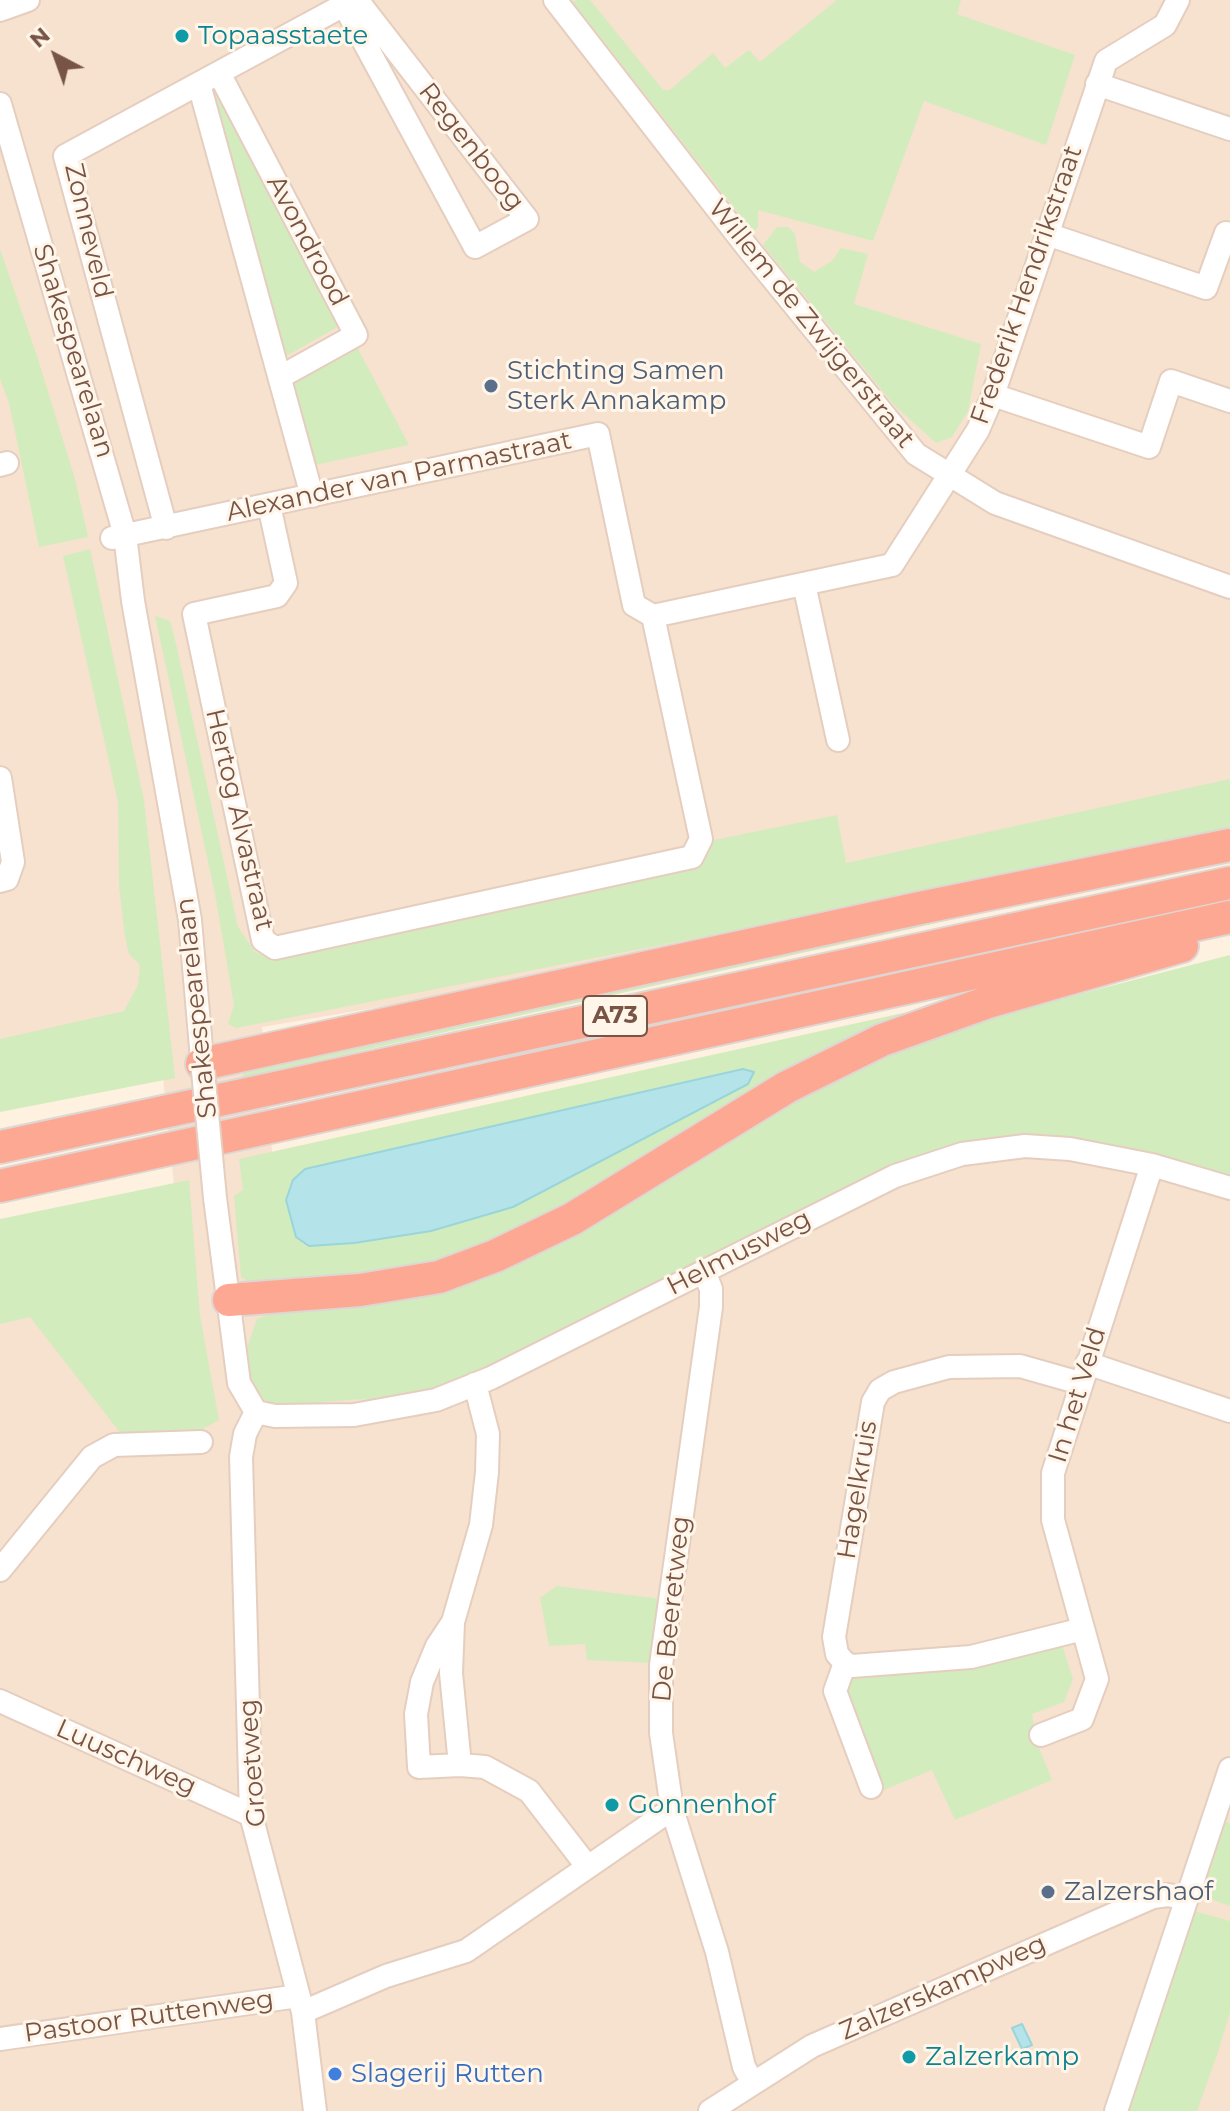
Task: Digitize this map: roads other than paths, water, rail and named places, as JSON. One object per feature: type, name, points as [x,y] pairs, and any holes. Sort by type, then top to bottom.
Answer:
[{"type":"highway","name":"A73","points":[[203,1067],[920,908],[1230,845]]},
{"type":"highway","name":"A73","points":[[0,1147],[1230,883]]},
{"type":"highway","name":"A73","points":[[0,1186],[1230,917]]},
{"type":"highway","points":[[229,1300],[360,1290],[439,1277],[495,1256],[572,1219],[787,1087],[882,1040],[991,1001],[1135,962],[1230,929]]},
{"type":"street","points":[[0,10],[28,0]]},
{"type":"street","name":"Willem de Zwijgerstraat","points":[[555,0],[916,454],[995,503],[1230,587]]},
{"type":"street","name":"Frederik Hendrikstraat","points":[[653,616],[892,565],[949,477],[993,395],[1106,61],[1165,25],[1178,0]]},
{"type":"street","name":"Regenboog","points":[[351,2],[527,219],[475,247],[351,2]]},
{"type":"street","name":"Zonneveld","points":[[166,528],[65,156],[351,2]]},
{"type":"street","name":"Avondrood","points":[[219,73],[356,335],[282,376]]},
{"type":"street","name":"Avondrood","points":[[199,84],[282,376],[312,496]]},
{"type":"street","points":[[1097,84],[1230,129]]},
{"type":"street","name":"Shakespearelaan","points":[[0,104],[119,537],[133,601],[190,920],[215,1198],[239,1383],[256,1412]]},
{"type":"street","name":"Shakespearelaan","points":[[0,156],[119,537]]},
{"type":"street","points":[[1047,234],[1206,288],[1226,233],[1230,234]]},
{"type":"street","points":[[993,395],[1149,447],[1171,381],[1230,401]]},
{"type":"street","name":"Alexander van Parmastraat","points":[[119,537],[598,434],[634,605],[653,616],[701,839]]},
{"type":"street","name":"Hertog Alvastraat","points":[[269,505],[286,583],[277,596],[194,614],[263,940],[275,948],[692,857],[701,839]]},
{"type":"street","points":[[804,584],[838,740]]},
{"type":"street","points":[[0,778],[13,862],[7,879],[0,881]]},
{"type":"street","name":"Helmusweg","points":[[256,1412],[275,1416],[354,1415],[436,1400],[475,1384],[895,1176],[962,1154],[1025,1146],[1070,1149],[1152,1165],[1230,1188]]},
{"type":"street","name":"In het Veld","points":[[1041,1735],[1082,1719],[1097,1679],[1053,1520],[1053,1473],[1152,1165]]},
{"type":"street","name":"De Beeretweg","points":[[704,1271],[711,1289],[711,1307],[661,1665],[661,1733],[672,1809],[717,1952],[744,2067],[752,2081]]},
{"type":"street","name":"Hagelkruis","points":[[871,1787],[835,1691],[845,1663],[837,1654],[834,1637],[873,1402],[880,1390],[894,1382],[949,1367],[1020,1366],[1084,1373],[1230,1411]]},
{"type":"street","points":[[460,1765],[451,1673],[453,1622],[481,1525],[487,1472],[488,1434],[475,1384]]},
{"type":"street","name":"Groetweg","points":[[256,1412],[245,1434],[241,1457],[251,1815],[301,2004],[315,2111]]},
{"type":"street","points":[[0,1570],[92,1457],[114,1445],[201,1442]]},
{"type":"street","points":[[453,1622],[437,1646],[422,1682],[416,1714],[419,1767],[485,1767],[529,1791],[587,1866]]},
{"type":"street","points":[[845,1663],[852,1666],[971,1657],[1083,1629]]},
{"type":"street","name":"Luuschweg","points":[[0,1701],[251,1815]]},
{"type":"street","points":[[1116,2111],[1230,1769]]},
{"type":"street","name":"Pastoor Ruttenweg","points":[[0,2039],[301,2004],[466,1951],[672,1809]]},
{"type":"street","name":"Zalzerskampweg","points":[[710,2111],[752,2081],[812,2046],[1153,1897],[1168,1895],[1187,1899]]},
{"type":"water","points":[[743,1069],[754,1072],[748,1084],[513,1207],[431,1231],[354,1243],[309,1246],[296,1237],[286,1200],[293,1180],[305,1169]]},
{"type":"water","points":[[1022,2024],[1032,2045],[1022,2049],[1012,2028]]},
{"type":"place","name":"Topaasstaete","points":[[182,36]]},
{"type":"place","name":"Stichting Samen Sterk Annakamp","points":[[491,386]]},
{"type":"place","name":"Gonnenhof","points":[[612,1805]]},
{"type":"place","name":"Zalzershaof","points":[[1048,1892]]},
{"type":"place","name":"Zalzerkamp","points":[[909,2057]]},
{"type":"place","name":"Slagerij Rutten","points":[[335,2074]]}]
